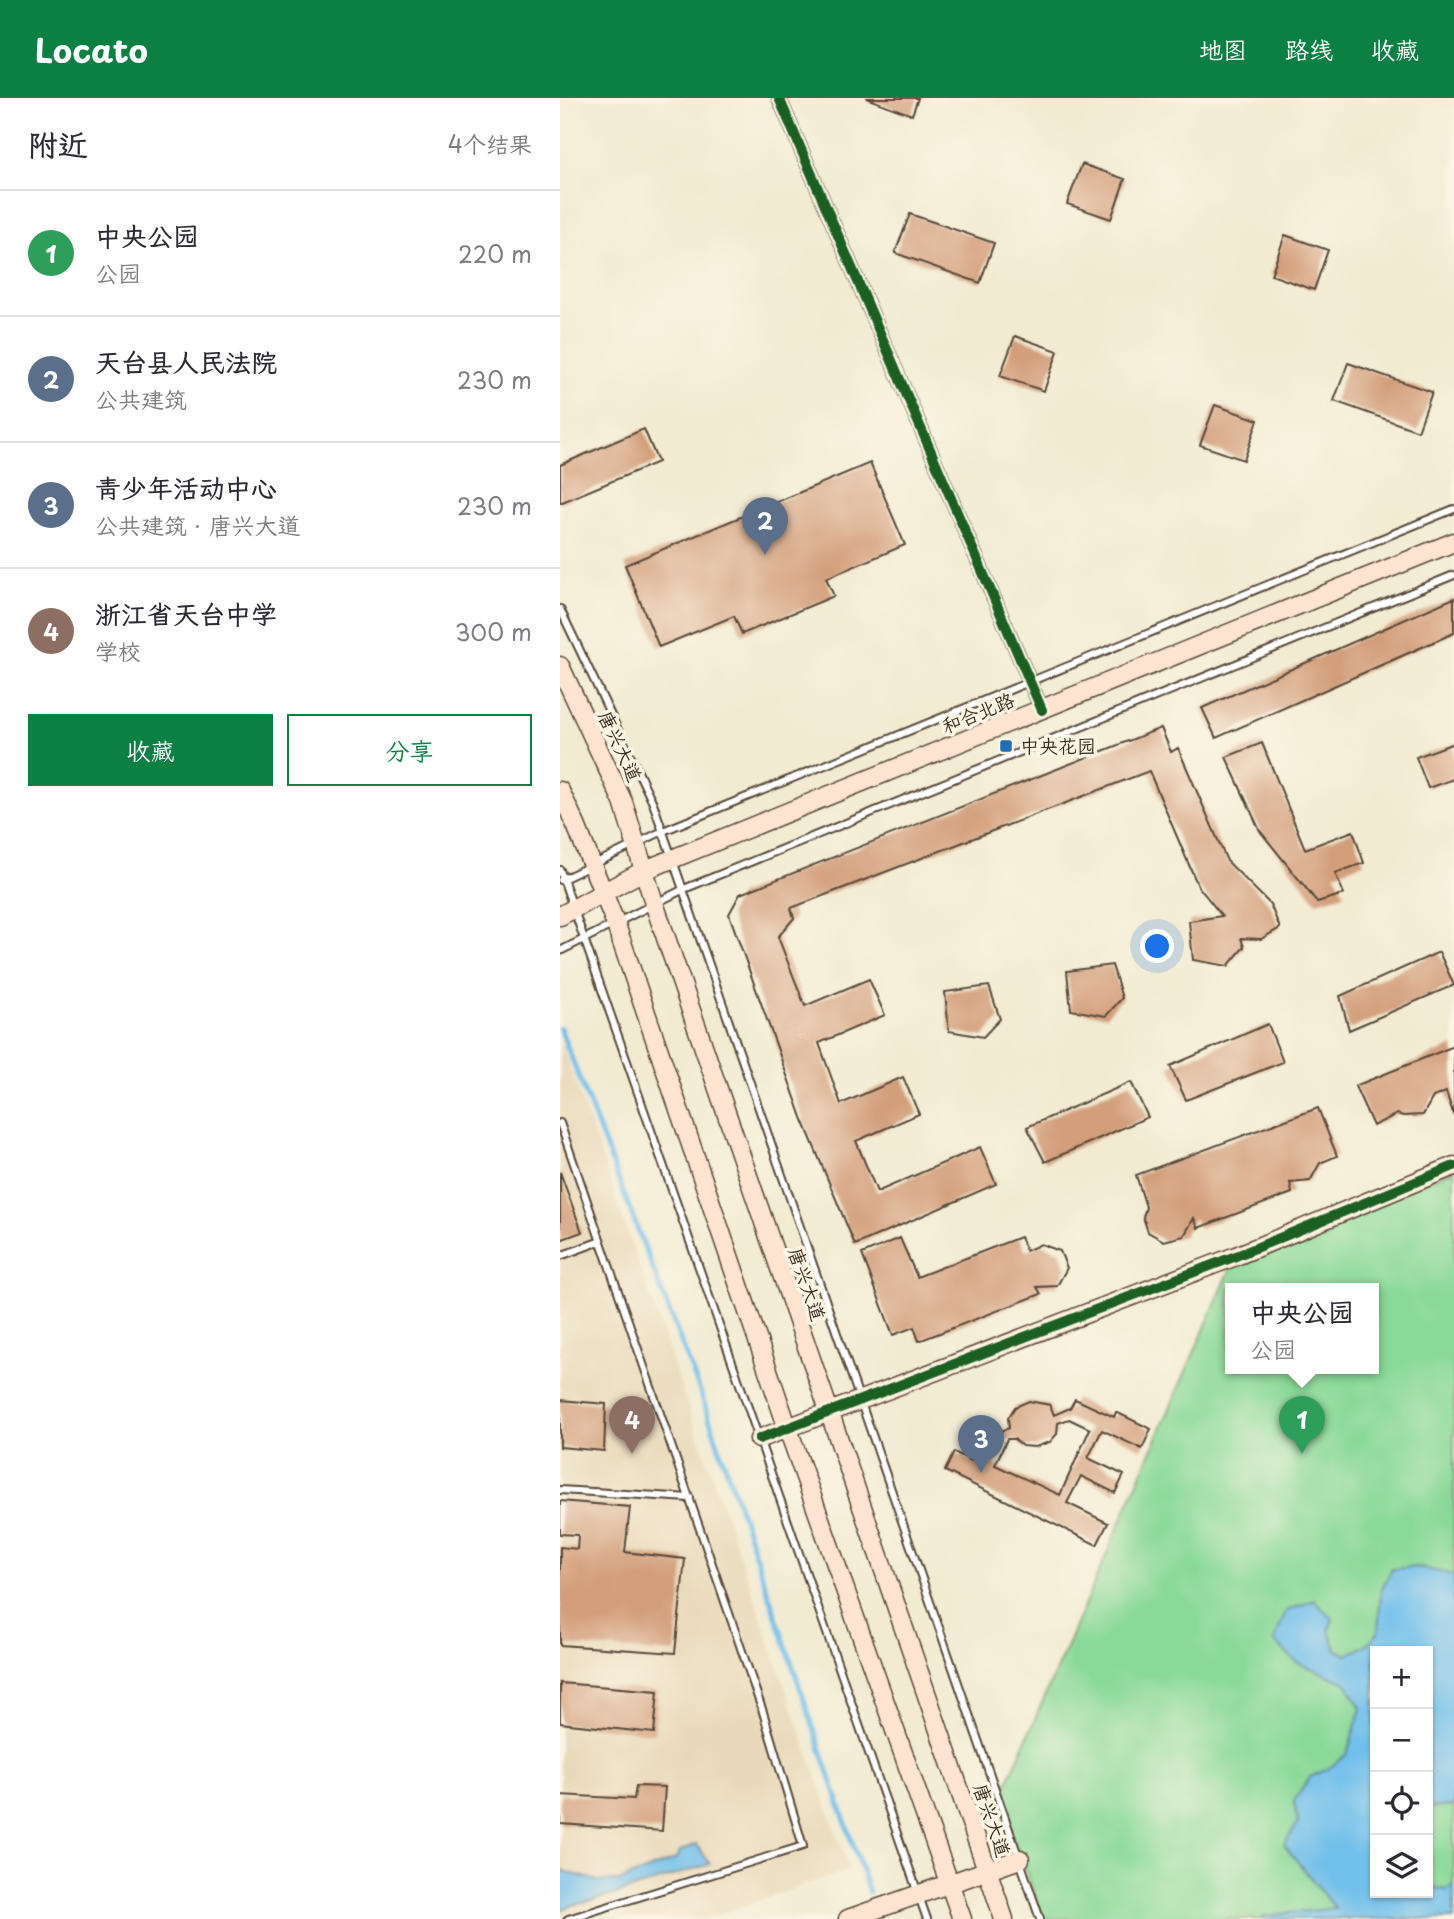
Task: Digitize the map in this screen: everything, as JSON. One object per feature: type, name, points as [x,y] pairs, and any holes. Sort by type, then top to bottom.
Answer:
[{"type":"main road","name":"和合北路","points":[[567,913],[645,870],[1454,542]]},
{"type":"main road","name":"唐兴大道","points":[[560,666],[623,802],[654,903],[1004,1919]]},
{"type":"main road","points":[[560,791],[615,922],[788,1429],[962,1919]]},
{"type":"main road","points":[[759,1439],[830,1414],[1248,1251],[1454,1166]]},
{"type":"main road","points":[[848,1919],[1020,1859]]},
{"type":"street","points":[[779,98],[1042,710]]},
{"type":"lane","points":[[562,880],[663,831],[1454,509]]},
{"type":"lane","points":[[560,951],[684,889],[1454,575]]},
{"type":"lane","points":[[560,609],[653,803],[1040,1919]]},
{"type":"lane","points":[[560,870],[567,913],[584,938],[927,1919]]},
{"type":"lane","points":[[560,1123],[763,1712],[803,1846],[568,1919]]},
{"type":"lane","points":[[560,1256],[601,1241]]},
{"type":"lane","points":[[560,1490],[690,1498]]},
{"type":"shaded area","points":[[560,1038],[849,1870],[705,1919],[560,1919]]},
{"type":"green space","points":[[1454,1170],[1454,1919],[1044,1919],[999,1802],[1236,1256]]},
{"type":"water","points":[[1417,1567],[1454,1575],[1454,1806],[1433,1808],[1433,1646],[1370,1646],[1370,1898],[1433,1898],[1433,1887],[1447,1890],[1454,1885],[1454,1919],[1263,1919],[1263,1916],[1335,1908],[1284,1845],[1298,1823],[1294,1801],[1310,1777],[1328,1769],[1347,1754],[1361,1708],[1346,1683],[1296,1662],[1274,1641],[1286,1611],[1314,1600],[1333,1619],[1329,1630],[1336,1649],[1347,1655],[1365,1646],[1378,1633],[1381,1590],[1392,1569]]},
{"type":"water","points":[[696,1844],[710,1864],[560,1911],[560,1870],[598,1881],[620,1881],[676,1859],[681,1851]]},
{"type":"building","points":[[866,98],[918,98],[912,115]]},
{"type":"building","points":[[1082,164],[1125,179],[1111,219],[1067,204]]},
{"type":"building","points":[[910,214],[994,243],[980,283],[895,253]]},
{"type":"building","points":[[1285,235],[1328,250],[1314,290],[1271,275]]},
{"type":"building","points":[[1015,336],[1058,351],[1044,391],[1000,376]]},
{"type":"building","points":[[1348,363],[1432,392],[1418,431],[1334,401]]},
{"type":"building","points":[[1215,405],[1258,420],[1244,460],[1200,445]]},
{"type":"building","points":[[644,429],[658,462],[560,503],[560,465]]},
{"type":"building","points":[[870,463],[905,545],[826,578],[834,596],[742,634],[734,616],[659,647],[625,565]]},
{"type":"building","points":[[1454,598],[1454,633],[1216,738],[1202,708]]},
{"type":"building","points":[[1161,728],[1171,752],[1178,748],[1227,861],[1270,904],[1280,928],[1261,939],[1241,938],[1244,947],[1228,966],[1193,960],[1189,921],[1222,916],[1198,886],[1149,771],[791,908],[794,918],[778,937],[805,1006],[869,979],[885,1015],[819,1043],[841,1104],[903,1077],[919,1114],[856,1141],[877,1192],[980,1147],[996,1184],[855,1245],[803,1120],[729,914],[740,894]]},
{"type":"building","points":[[1262,743],[1305,849],[1353,831],[1364,863],[1335,873],[1344,894],[1317,902],[1260,831],[1226,757]]},
{"type":"building","points":[[1454,743],[1454,779],[1428,788],[1416,757]]},
{"type":"building","points":[[1439,952],[1454,985],[1349,1030],[1340,996]]},
{"type":"building","points":[[1112,965],[1122,998],[1106,1016],[1071,1010],[1067,971]]},
{"type":"building","points":[[989,986],[1000,1019],[983,1037],[949,1031],[945,992]]},
{"type":"building","points":[[1268,1024],[1283,1062],[1186,1100],[1170,1066]]},
{"type":"building","points":[[1454,1046],[1454,1116],[1446,1092],[1433,1097],[1423,1115],[1397,1114],[1373,1126],[1355,1086]]},
{"type":"building","points":[[1131,1082],[1148,1117],[1045,1162],[1027,1127]]},
{"type":"building","points":[[1318,1108],[1337,1156],[1320,1163],[1310,1181],[1290,1183],[1292,1193],[1198,1228],[1194,1218],[1184,1236],[1164,1241],[1148,1232],[1143,1217],[1146,1207],[1136,1175]]},
{"type":"building","points":[[560,1172],[582,1232],[560,1240]]},
{"type":"building","points":[[1020,1237],[1026,1251],[1041,1244],[1060,1251],[1067,1268],[1057,1286],[1037,1287],[1041,1294],[919,1341],[914,1327],[893,1335],[862,1254],[900,1238],[917,1277]]},
{"type":"building","points":[[1075,1399],[1114,1417],[1116,1412],[1151,1429],[1142,1449],[1102,1430],[1088,1458],[1124,1475],[1115,1493],[1081,1476],[1067,1503],[1108,1523],[1097,1545],[945,1471],[954,1452],[972,1461],[984,1437],[1009,1428],[1008,1418],[1015,1407],[1029,1401],[1050,1405],[1054,1415],[1070,1408]],"holes":[[[1069,1419],[1090,1429],[1060,1495],[995,1465],[1007,1439],[1014,1439],[1022,1446],[1035,1447],[1050,1442],[1057,1434],[1058,1423]]]},
{"type":"building","points":[[560,1400],[606,1404],[604,1451],[560,1447]]},
{"type":"building","points":[[560,1501],[630,1507],[625,1552],[685,1559],[675,1653],[560,1645],[560,1547],[577,1549],[578,1535],[560,1534]]},
{"type":"building","points":[[560,1683],[658,1691],[654,1733],[560,1723]]},
{"type":"building","points":[[636,1786],[665,1787],[662,1831],[560,1824],[560,1795],[634,1799]]},
{"type":"waterway","points":[[560,1028],[700,1391],[869,1892]]},
{"type":"cycle path","points":[[779,98],[1042,710]]},
{"type":"cycle path","points":[[759,1439],[1236,1256],[1454,1166]]},
{"type":"place","name":"天台县人民法院","points":[[765,555]]},
{"type":"place","name":"中央花园","points":[[1006,746]]},
{"type":"place","name":"浙江省天台中学","points":[[632,1454]]},
{"type":"place","name":"中央公园","points":[[1302,1454]]},
{"type":"place","name":"青少年活动中心","points":[[981,1473]]}]
